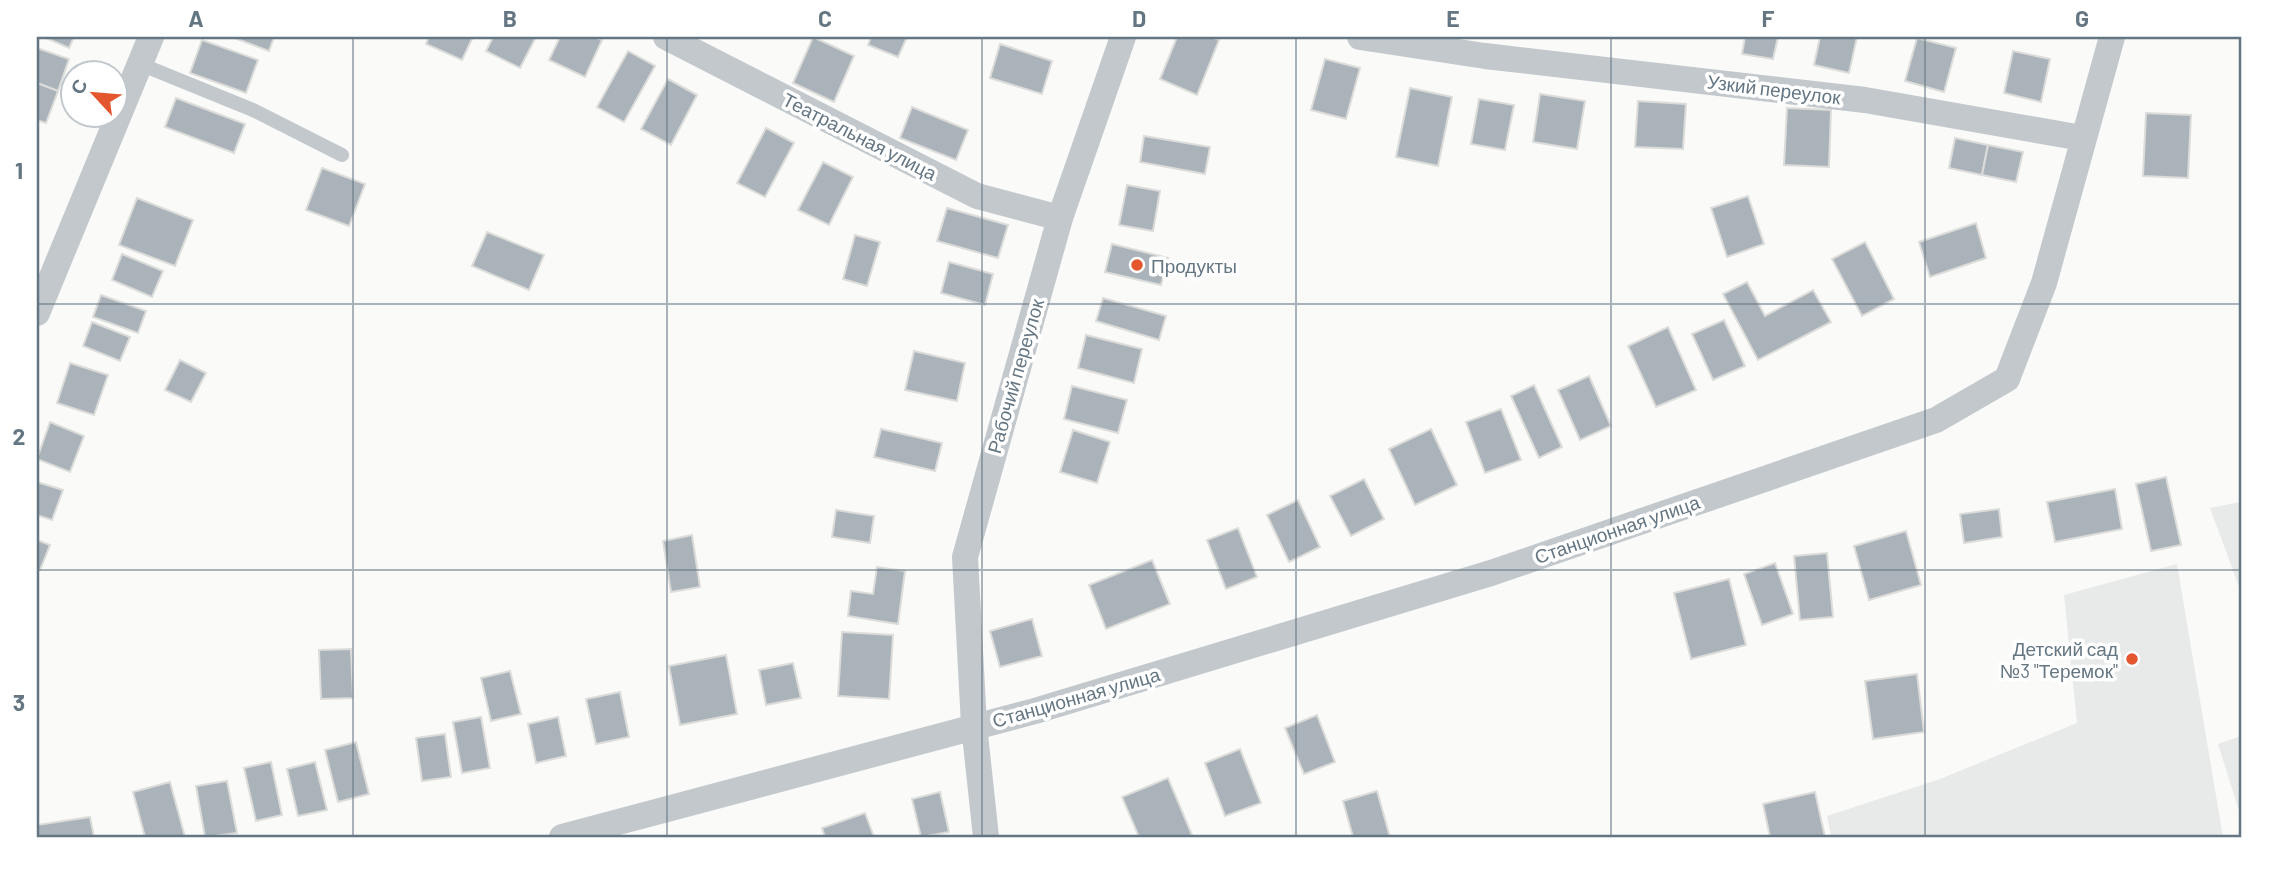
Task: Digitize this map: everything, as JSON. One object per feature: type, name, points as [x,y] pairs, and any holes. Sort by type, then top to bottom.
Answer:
[{"type":"street","points":[[37,313],[151,37]]},
{"type":"street","name":"Театральная улица","points":[[666,37],[977,196],[1060,218]]},
{"type":"street","name":"Рабочий переулок","points":[[974,725],[965,558],[1060,218],[1123,37]]},
{"type":"street","name":"Узкий переулок","points":[[1360,37],[1485,56],[1865,100],[2082,138]]},
{"type":"street","points":[[2082,138],[2112,37]]},
{"type":"street","name":"Станционная улица","points":[[562,837],[974,725],[1035,711],[1491,573],[1936,420],[2007,379],[2044,283],[2082,138]]},
{"type":"street","name":"Станционная улица","points":[[974,725],[986,837]]},
{"type":"lane","points":[[140,64],[253,110],[342,155]]},
{"type":"shaded area","points":[[2241,502],[2241,592],[2210,508]]},
{"type":"shaded area","name":"Детский сад №3 \"Теремок\"","points":[[2177,564],[2223,837],[1831,837],[1827,816],[1940,779],[2077,723],[2064,595]]},
{"type":"shaded area","points":[[2241,736],[2241,817],[2218,744]]},
{"type":"building","points":[[44,37],[74,37],[69,48]]},
{"type":"building","points":[[232,37],[274,37],[269,51]]},
{"type":"building","points":[[429,37],[473,37],[462,60],[426,44]]},
{"type":"building","points":[[493,37],[536,37],[520,68],[486,51]]},
{"type":"building","points":[[560,37],[595,37],[602,40],[585,77],[549,60]]},
{"type":"building","points":[[813,37],[854,56],[834,102],[793,83]]},
{"type":"building","points":[[871,37],[907,37],[898,57],[868,45]]},
{"type":"building","points":[[1177,37],[1212,37],[1219,40],[1197,95],[1160,79]]},
{"type":"building","points":[[1745,37],[1778,37],[1773,59],[1742,54]]},
{"type":"building","points":[[1820,37],[1857,37],[1849,73],[1814,65]]},
{"type":"building","points":[[1917,38],[1956,48],[1944,92],[1905,81]]},
{"type":"building","points":[[202,40],[258,60],[246,93],[190,73]]},
{"type":"building","points":[[1000,44],[1052,61],[1042,94],[990,78]]},
{"type":"building","points":[[37,48],[69,59],[60,60],[58,91],[37,83]]},
{"type":"building","points":[[628,51],[655,66],[624,122],[597,107]]},
{"type":"building","points":[[2013,51],[2050,59],[2041,102],[2004,93]]},
{"type":"building","points":[[1325,59],[1360,68],[1346,119],[1311,110]]},
{"type":"building","points":[[668,79],[697,95],[671,145],[641,129]]},
{"type":"building","points":[[37,83],[58,91],[46,123],[37,120]]},
{"type":"building","points":[[1410,88],[1452,97],[1438,166],[1396,157]]},
{"type":"building","points":[[1540,94],[1585,101],[1577,149],[1533,142]]},
{"type":"building","points":[[176,98],[245,124],[234,153],[165,127]]},
{"type":"building","points":[[1479,99],[1514,105],[1505,150],[1471,144]]},
{"type":"building","points":[[1638,101],[1686,104],[1683,149],[1635,147]]},
{"type":"building","points":[[912,107],[968,130],[956,160],[900,138]]},
{"type":"building","points":[[1787,108],[1831,110],[1829,167],[1784,165]]},
{"type":"building","points":[[2146,113],[2191,115],[2188,178],[2143,176]]},
{"type":"building","points":[[766,128],[794,143],[765,197],[737,183]]},
{"type":"building","points":[[1144,136],[1210,147],[1205,174],[1140,162]]},
{"type":"building","points":[[1955,138],[1988,145],[1982,175],[1949,168]]},
{"type":"building","points":[[1988,145],[2023,152],[2016,182],[1982,175]]},
{"type":"building","points":[[823,162],[853,177],[829,225],[798,210]]},
{"type":"building","points":[[322,168],[365,184],[349,226],[306,210]]},
{"type":"building","points":[[1127,185],[1160,191],[1153,231],[1119,225]]},
{"type":"building","points":[[1748,196],[1764,244],[1727,257],[1711,208]]},
{"type":"building","points":[[137,198],[193,220],[175,266],[119,245]]},
{"type":"building","points":[[947,208],[1008,225],[998,258],[937,241]]},
{"type":"building","points":[[1976,223],[1986,258],[1930,277],[1919,242]]},
{"type":"building","points":[[487,232],[544,255],[529,290],[472,266]]},
{"type":"building","points":[[855,235],[880,242],[867,286],[843,279]]},
{"type":"building","points":[[1865,242],[1894,299],[1862,316],[1832,259]]},
{"type":"building","name":"Продукты","points":[[1112,244],[1168,258],[1161,285],[1105,272]]},
{"type":"building","points":[[122,254],[163,271],[152,297],[112,280]]},
{"type":"building","points":[[949,262],[993,274],[985,305],[941,293]]},
{"type":"building","points":[[1747,282],[1765,316],[1813,290],[1831,322],[1758,360],[1723,294]]},
{"type":"building","points":[[101,295],[146,311],[138,333],[93,317]]},
{"type":"building","points":[[1103,298],[1166,316],[1159,340],[1096,321]]},
{"type":"building","points":[[1724,320],[1745,366],[1713,380],[1692,334]]},
{"type":"building","points":[[92,322],[130,337],[120,361],[83,346]]},
{"type":"building","points":[[1668,327],[1696,390],[1656,407],[1628,346]]},
{"type":"building","points":[[1086,335],[1142,349],[1134,383],[1078,368]]},
{"type":"building","points":[[914,351],[965,363],[957,401],[905,390]]},
{"type":"building","points":[[180,360],[206,373],[191,402],[165,390]]},
{"type":"building","points":[[70,363],[108,375],[94,415],[57,403]]},
{"type":"building","points":[[1589,376],[1611,426],[1580,440],[1558,390]]},
{"type":"building","points":[[1534,385],[1562,447],[1539,458],[1511,396]]},
{"type":"building","points":[[1072,386],[1127,400],[1118,433],[1064,419]]},
{"type":"building","points":[[1501,409],[1521,460],[1485,473],[1466,422]]},
{"type":"building","points":[[50,422],[84,436],[70,472],[37,459]]},
{"type":"building","points":[[881,429],[942,443],[935,471],[874,457]]},
{"type":"building","points":[[1431,429],[1457,485],[1415,505],[1389,449]]},
{"type":"building","points":[[1073,430],[1110,442],[1097,483],[1060,472]]},
{"type":"building","points":[[2166,477],[2181,545],[2151,551],[2136,484]]},
{"type":"building","points":[[1364,479],[1384,519],[1351,536],[1330,496]]},
{"type":"building","points":[[37,482],[63,490],[52,520],[37,515]]},
{"type":"building","points":[[2115,489],[2122,529],[2055,542],[2047,502]]},
{"type":"building","points":[[1298,500],[1320,547],[1289,562],[1267,515]]},
{"type":"building","points":[[1999,509],[2002,537],[1964,543],[1960,514]]},
{"type":"building","points":[[836,510],[874,516],[870,543],[832,537]]},
{"type":"building","points":[[1238,528],[1257,577],[1226,589],[1207,540]]},
{"type":"building","points":[[1906,531],[1921,585],[1869,600],[1854,546]]},
{"type":"building","points":[[692,535],[700,587],[671,592],[663,541]]},
{"type":"building","points":[[37,540],[50,545],[40,570],[37,569]]},
{"type":"building","points":[[1827,553],[1833,617],[1800,620],[1794,556]]},
{"type":"building","points":[[1152,560],[1170,604],[1106,629],[1089,585]]},
{"type":"building","points":[[1775,563],[1793,614],[1762,625],[1744,574]]},
{"type":"building","points":[[877,567],[905,571],[898,624],[848,616],[851,591],[873,594]]},
{"type":"building","points":[[1729,579],[1746,645],[1691,659],[1674,593]]},
{"type":"building","points":[[1032,619],[1042,656],[1000,667],[990,631]]},
{"type":"building","points":[[842,632],[893,635],[889,699],[838,696]]},
{"type":"building","points":[[351,649],[353,698],[321,699],[319,650]]},
{"type":"building","points":[[726,655],[737,714],[680,725],[669,666]]},
{"type":"building","points":[[793,663],[801,698],[766,705],[759,670]]},
{"type":"building","points":[[510,671],[521,714],[491,721],[481,678]]},
{"type":"building","points":[[1917,674],[1924,732],[1873,739],[1865,681]]},
{"type":"building","points":[[620,692],[629,737],[596,744],[586,699]]},
{"type":"building","points":[[1317,715],[1335,762],[1304,774],[1285,728]]},
{"type":"building","points":[[481,717],[490,768],[462,773],[453,722]]},
{"type":"building","points":[[558,717],[566,756],[536,763],[528,724]]},
{"type":"building","points":[[445,734],[451,777],[422,781],[416,738]]},
{"type":"building","points":[[356,742],[369,794],[338,802],[325,750]]},
{"type":"building","points":[[1240,749],[1261,803],[1225,816],[1205,763]]},
{"type":"building","points":[[271,762],[282,815],[256,821],[244,768]]},
{"type":"building","points":[[315,762],[327,810],[298,816],[287,769]]},
{"type":"building","points":[[1168,778],[1192,835],[1139,837],[1122,797]]},
{"type":"building","points":[[227,781],[237,833],[205,837],[196,786]]},
{"type":"building","points":[[170,782],[185,837],[145,837],[133,792]]},
{"type":"building","points":[[1377,791],[1390,837],[1353,837],[1343,801]]},
{"type":"building","points":[[940,792],[949,832],[921,837],[912,799]]},
{"type":"building","points":[[1815,792],[1825,837],[1770,837],[1763,804]]},
{"type":"building","points":[[865,813],[874,837],[825,837],[822,828]]},
{"type":"building","points":[[90,817],[94,837],[37,837],[37,825]]},
{"type":"place","name":"Продукты","points":[[1137,265]]},
{"type":"place","name":"Детский сад №3 \"Теремок\"","points":[[2132,659]]}]
